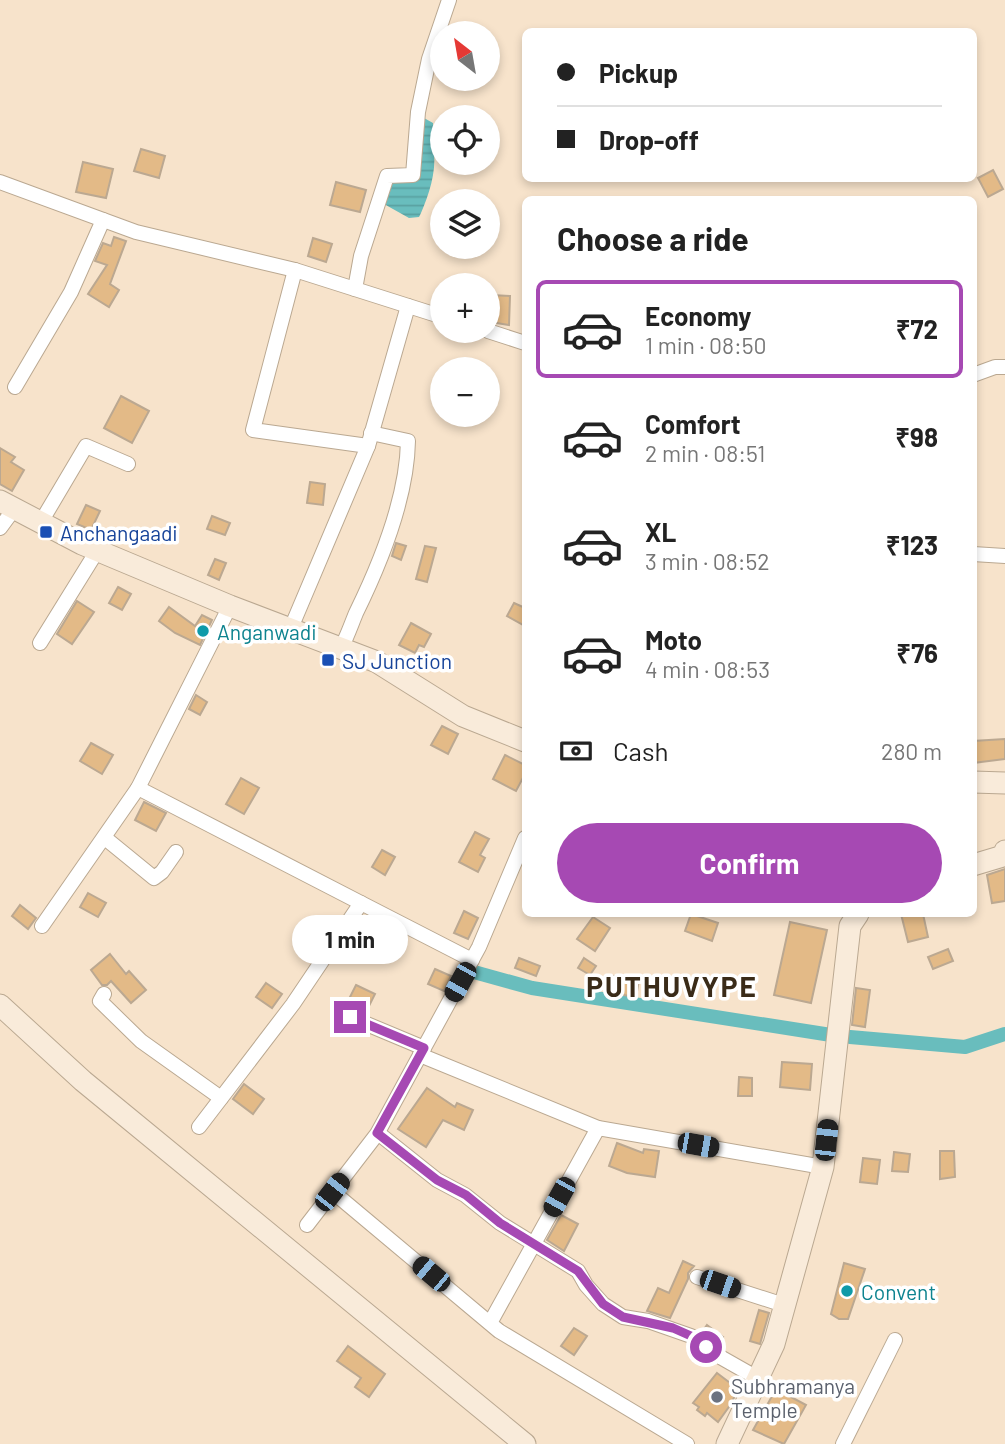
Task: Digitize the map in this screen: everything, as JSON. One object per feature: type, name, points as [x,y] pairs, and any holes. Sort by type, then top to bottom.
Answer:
[{"type":"main road","points":[[7,505],[97,551],[230,606],[377,662],[463,716],[522,740]]},
{"type":"main road","points":[[977,782],[1005,783]]},
{"type":"main road","points":[[977,864],[1003,856],[1005,851]]},
{"type":"main road","points":[[727,1444],[775,1344],[823,1167],[850,926],[856,917]]},
{"type":"main road","points":[[0,1005],[83,1081],[526,1444]]},
{"type":"street","points":[[355,289],[361,256],[387,176],[413,175],[418,112],[429,59],[449,0]]},
{"type":"street","points":[[0,183],[136,232],[295,270],[430,313]]},
{"type":"street","points":[[15,387],[71,292],[103,220]]},
{"type":"street","points":[[295,270],[253,430],[408,441],[408,464],[388,538],[341,648]]},
{"type":"street","points":[[291,628],[369,440],[408,306]]},
{"type":"street","points":[[500,335],[522,342]]},
{"type":"street","points":[[977,374],[995,367],[1005,367]]},
{"type":"street","points":[[41,522],[86,446],[128,464]]},
{"type":"street","points":[[0,528],[7,505]]},
{"type":"street","points":[[40,643],[97,551]]},
{"type":"street","points":[[977,554],[1005,556]]},
{"type":"street","points":[[42,926],[138,788],[230,606]]},
{"type":"street","points":[[138,788],[472,960]]},
{"type":"street","points":[[105,838],[154,878],[162,872],[176,852]]},
{"type":"street","points":[[307,1225],[377,1133],[472,960],[522,847]]},
{"type":"street","points":[[198,1127],[293,1004],[361,903]]},
{"type":"street","points":[[104,994],[100,1001],[141,1041],[221,1098]]},
{"type":"street","points":[[350,1017],[598,1128],[823,1167]]},
{"type":"street","points":[[490,1323],[598,1128]]},
{"type":"street","points":[[377,1133],[437,1180],[466,1195],[500,1223],[578,1271],[603,1304],[623,1317],[673,1328],[691,1336],[732,1364],[752,1375],[760,1376]]},
{"type":"street","points":[[332,1192],[490,1323],[687,1444]]},
{"type":"street","points":[[697,1277],[784,1305]]},
{"type":"street","points":[[843,1444],[895,1340]]},
{"type":"water","points":[[424,118],[430,121],[430,175],[433,175],[419,217],[409,218],[384,204],[390,183],[406,178]]},
{"type":"building","points":[[141,149],[165,156],[159,178],[134,171]]},
{"type":"building","points":[[83,162],[113,169],[106,198],[76,192]]},
{"type":"building","points":[[993,170],[1003,189],[988,197],[978,178]]},
{"type":"building","points":[[336,182],[366,190],[360,212],[330,205]]},
{"type":"building","points":[[114,237],[126,241],[110,284],[119,290],[109,307],[88,294],[107,265],[95,261],[103,243],[111,246]]},
{"type":"building","points":[[313,238],[332,244],[326,262],[308,256]]},
{"type":"building","points":[[500,295],[510,296],[509,325],[500,324]]},
{"type":"building","points":[[121,396],[149,411],[132,443],[104,428]]},
{"type":"building","points":[[0,448],[15,457],[11,462],[24,470],[12,491],[0,484]]},
{"type":"building","points":[[310,482],[325,484],[323,505],[307,503]]},
{"type":"building","points":[[86,505],[100,511],[91,530],[77,524]]},
{"type":"building","points":[[212,516],[230,523],[225,535],[207,529]]},
{"type":"building","points":[[396,543],[406,546],[401,560],[392,556]]},
{"type":"building","points":[[425,546],[436,548],[427,582],[416,579]]},
{"type":"building","points":[[215,559],[226,563],[219,580],[208,575]]},
{"type":"building","points":[[118,587],[131,594],[122,610],[109,603]]},
{"type":"building","points":[[77,601],[94,612],[72,644],[57,634]]},
{"type":"building","points":[[514,603],[522,607],[522,624],[507,616]]},
{"type":"building","points":[[169,607],[195,626],[202,615],[212,620],[200,645],[175,633],[159,621]]},
{"type":"building","points":[[411,623],[431,634],[424,647],[419,645],[415,653],[399,645]]},
{"type":"building","points":[[196,695],[207,702],[200,715],[189,709]]},
{"type":"building","points":[[442,726],[458,734],[448,754],[431,745]]},
{"type":"building","points":[[1005,739],[1005,759],[977,762],[977,741]]},
{"type":"building","points":[[91,743],[113,755],[102,774],[80,761]]},
{"type":"building","points":[[505,755],[522,764],[522,780],[516,791],[493,779]]},
{"type":"building","points":[[241,778],[259,788],[244,814],[226,804]]},
{"type":"building","points":[[144,802],[166,813],[156,831],[135,820]]},
{"type":"building","points":[[475,832],[489,839],[480,855],[485,858],[478,872],[459,862]]},
{"type":"building","points":[[382,850],[395,857],[385,875],[372,867]]},
{"type":"building","points":[[1005,869],[1005,901],[992,903],[987,875]]},
{"type":"building","points":[[88,893],[106,903],[98,917],[80,907]]},
{"type":"building","points":[[20,905],[36,918],[28,929],[12,916]]},
{"type":"building","points":[[464,911],[478,918],[468,939],[454,933]]},
{"type":"building","points":[[593,917],[610,928],[595,951],[577,939]]},
{"type":"building","points":[[690,917],[700,917],[718,923],[712,941],[685,931]]},
{"type":"building","points":[[902,917],[924,917],[928,937],[908,942]]},
{"type":"building","points":[[790,922],[827,930],[811,1003],[774,995]]},
{"type":"building","points":[[948,949],[953,961],[933,969],[928,957]]},
{"type":"building","points":[[110,954],[126,974],[129,971],[146,990],[131,1003],[111,981],[102,985],[91,970]]},
{"type":"building","points":[[519,958],[540,966],[536,976],[515,968]]},
{"type":"building","points":[[584,958],[596,966],[590,975],[578,968]]},
{"type":"building","points":[[435,969],[451,976],[444,991],[428,984]]},
{"type":"building","points":[[614,976],[639,980],[636,997],[611,993]]},
{"type":"building","points":[[266,983],[282,994],[272,1008],[256,997]]},
{"type":"building","points":[[356,985],[375,994],[368,1008],[349,999]]},
{"type":"building","points":[[856,988],[870,990],[865,1027],[852,1025]]},
{"type":"building","points":[[782,1062],[812,1064],[810,1090],[780,1087]]},
{"type":"building","points":[[739,1077],[752,1078],[752,1096],[738,1096]]},
{"type":"building","points":[[244,1084],[264,1099],[253,1114],[233,1099]]},
{"type":"building","points":[[427,1088],[455,1107],[457,1103],[473,1110],[464,1130],[443,1120],[426,1147],[398,1129]]},
{"type":"building","points":[[617,1143],[643,1153],[644,1149],[659,1151],[655,1177],[627,1173],[609,1166]]},
{"type":"building","points":[[940,1151],[954,1151],[955,1177],[940,1179]]},
{"type":"building","points":[[894,1152],[910,1154],[908,1172],[892,1171]]},
{"type":"building","points":[[863,1158],[880,1160],[877,1184],[860,1182]]},
{"type":"building","points":[[561,1215],[578,1224],[564,1251],[547,1240]]},
{"type":"building","points":[[683,1261],[694,1266],[688,1273],[688,1279],[670,1318],[647,1311],[658,1288],[669,1293]]},
{"type":"building","name":"Convent","points":[[844,1263],[865,1269],[848,1319],[839,1319],[831,1314]]},
{"type":"building","points":[[759,1310],[769,1313],[760,1344],[750,1341]]},
{"type":"building","points":[[707,1325],[723,1337],[718,1344],[702,1332]]},
{"type":"building","points":[[574,1328],[587,1336],[574,1355],[561,1346]]},
{"type":"building","points":[[348,1346],[385,1374],[369,1397],[355,1387],[361,1378],[337,1361]]},
{"type":"building","name":"Subhramanya Temple","points":[[717,1373],[738,1389],[718,1422],[707,1413],[705,1416],[697,1410],[699,1407],[693,1403]]},
{"type":"building","points":[[776,1389],[806,1405],[784,1444],[753,1430]]},
{"type":"waterway","points":[[474,972],[532,988],[831,1035]]},
{"type":"waterway","points":[[850,1037],[965,1047],[1005,1034]]},
{"type":"place","name":"Anchangaadi","points":[[46,532]]},
{"type":"place","name":"Anganwadi","points":[[203,631]]},
{"type":"place","name":"SJ Junction","points":[[328,660]]},
{"type":"place","name":"Convent","points":[[847,1291]]},
{"type":"place","name":"Subhramanya Temple","points":[[717,1397]]},
{"type":"district","name":"PUTHUVYPE","points":[[672,986]]},
{"type":"route","points":[[350,1017],[424,1048],[377,1133],[437,1180],[466,1195],[500,1223],[578,1271],[603,1304],[623,1317],[673,1328],[706,1347]]}]
